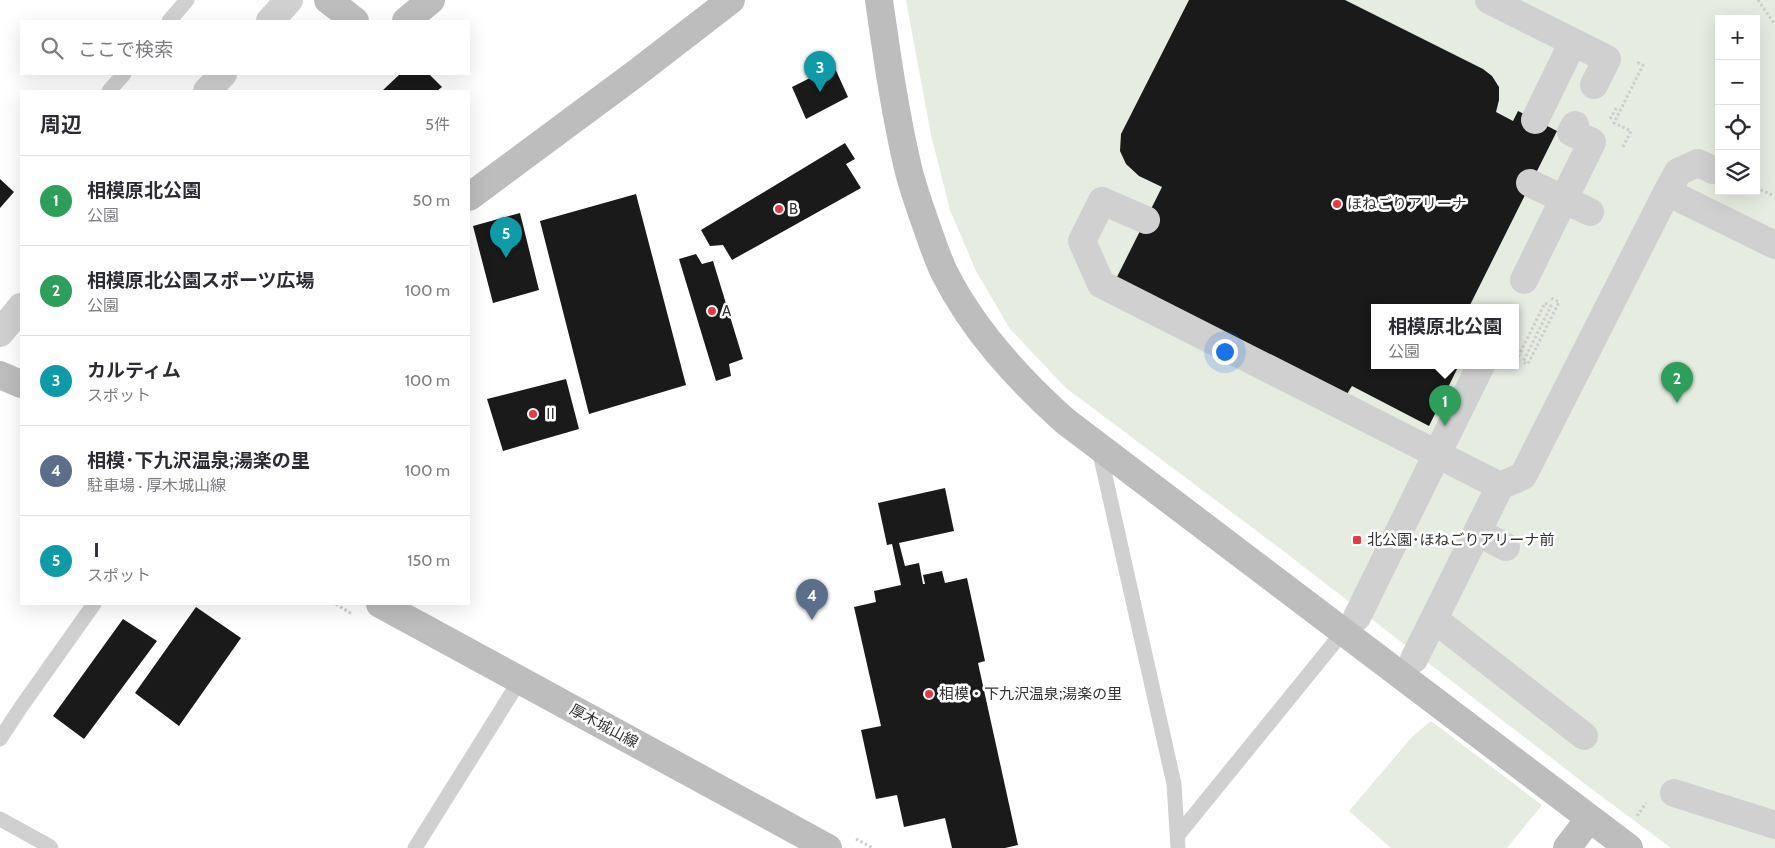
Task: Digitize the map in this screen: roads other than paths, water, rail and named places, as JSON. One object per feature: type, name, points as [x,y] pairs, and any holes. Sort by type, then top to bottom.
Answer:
[{"type":"street","points":[[271,20],[289,0]]},
{"type":"street","points":[[328,0],[354,20]]},
{"type":"street","points":[[407,20],[431,0]]},
{"type":"street","points":[[470,196],[731,0]]},
{"type":"street","points":[[879,0],[891,82],[908,170],[930,237],[944,271],[970,315],[1010,368],[1064,422],[1350,625],[1589,819],[1629,848]]},
{"type":"street","points":[[1489,0],[1607,59],[1594,85]]},
{"type":"street","points":[[1535,120],[1573,42]]},
{"type":"street","points":[[208,90],[222,75]]},
{"type":"street","points":[[1524,280],[1592,142],[1571,132],[1575,125]]},
{"type":"street","points":[[1414,659],[1500,486],[1523,476],[1653,238],[1667,192],[1678,172],[1698,163],[1713,170]]},
{"type":"street","points":[[1530,183],[1590,212]]},
{"type":"street","points":[[1667,192],[1775,245]]},
{"type":"street","points":[[1146,220],[1102,201],[1082,241],[1101,284],[1500,486]]},
{"type":"street","points":[[0,333],[20,308]]},
{"type":"street","points":[[1350,625],[1479,369]]},
{"type":"street","points":[[0,375],[20,384]]},
{"type":"street","points":[[1477,532],[1506,547]]},
{"type":"street","name":"厚木城山線","points":[[385,605],[828,848]]},
{"type":"street","points":[[1434,619],[1584,736]]},
{"type":"street","points":[[1663,795],[1775,824]]},
{"type":"street","points":[[1567,848],[1589,819]]},
{"type":"lane","points":[[170,20],[187,0]]},
{"type":"lane","points":[[110,90],[123,75]]},
{"type":"lane","points":[[1099,447],[1174,784],[1178,841]]},
{"type":"lane","points":[[0,739],[93,605]]},
{"type":"lane","points":[[1178,841],[1350,625]]},
{"type":"lane","points":[[415,848],[520,680]]},
{"type":"lane","points":[[0,819],[51,848]]},
{"type":"place","name":"カルティム","points":[[820,92]]},
{"type":"place","name":"ほねごりアリーナ","points":[[1337,204]]},
{"type":"place","name":"B","points":[[779,209]]},
{"type":"place","name":"Ⅰ","points":[[506,258]]},
{"type":"place","name":"A","points":[[712,311]]},
{"type":"place","name":"相模原北公園スポーツ広場","points":[[1677,403]]},
{"type":"place","name":"Ⅱ","points":[[533,414]]},
{"type":"place","name":"相模原北公園","points":[[1445,426]]},
{"type":"place","name":"北公園･ほねごりアリーナ前","points":[[1357,540]]},
{"type":"place","name":"相模･下九沢温泉;湯楽の里","points":[[812,620]]},
{"type":"place","name":"相模・下九沢温泉;湯楽の里","points":[[929,694]]}]
